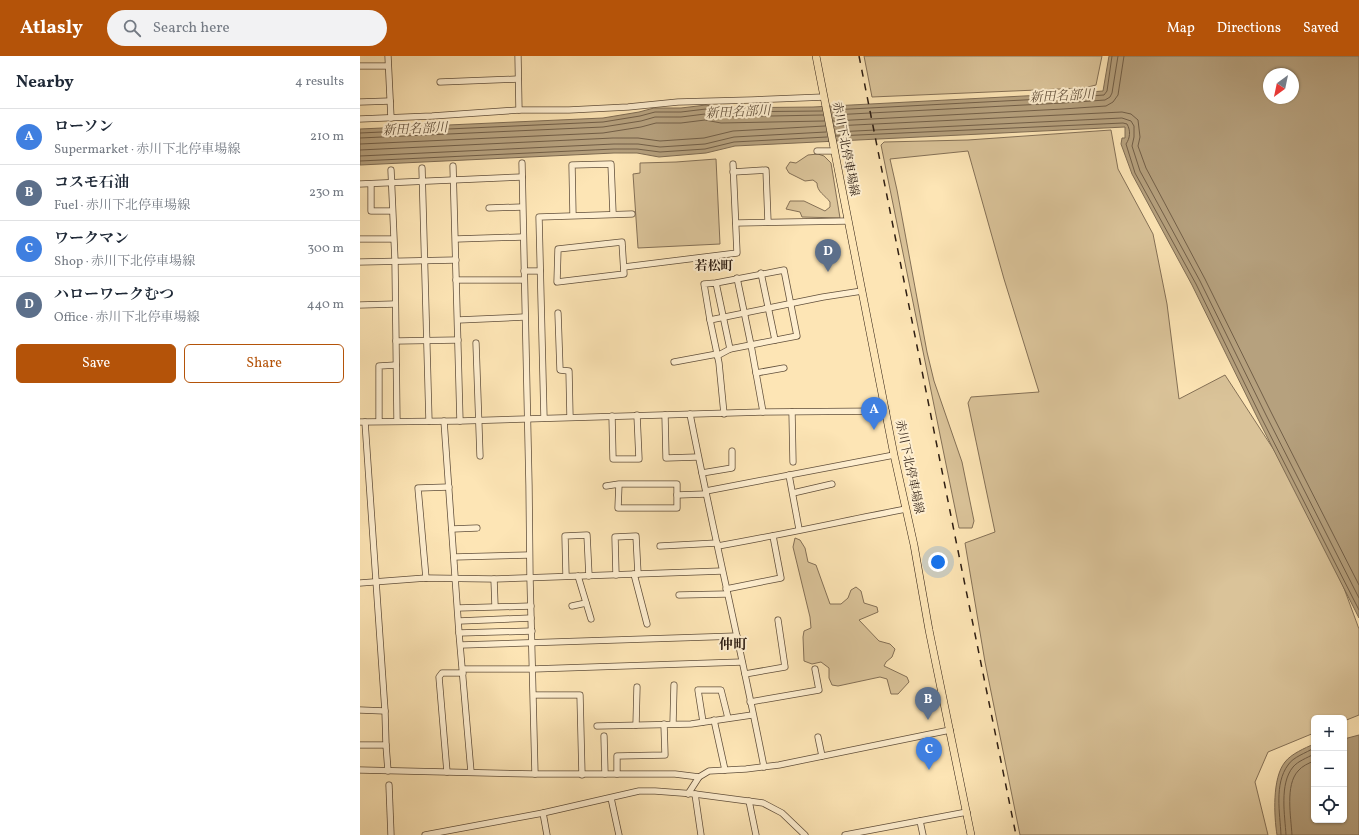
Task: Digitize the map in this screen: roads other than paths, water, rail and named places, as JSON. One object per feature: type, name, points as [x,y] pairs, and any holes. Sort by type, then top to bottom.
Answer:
[{"type":"main road","name":"赤川下北停車場線","points":[[816,56],[894,455],[914,545],[929,630],[971,835]]},
{"type":"street","points":[[388,56],[391,118]]},
{"type":"street","points":[[518,56],[519,110]]},
{"type":"street","points":[[360,66],[388,66]]},
{"type":"street","points":[[440,82],[518,79]]},
{"type":"street","points":[[360,119],[519,110],[569,110],[628,107],[678,102],[824,98]]},
{"type":"street","points":[[360,102],[390,101]]},
{"type":"street","points":[[817,151],[834,151]]},
{"type":"street","points":[[522,163],[522,237],[535,774]]},
{"type":"street","points":[[573,215],[572,165],[611,164],[613,213]]},
{"type":"street","points":[[624,267],[737,253],[733,164]]},
{"type":"street","points":[[453,166],[460,421]]},
{"type":"street","points":[[422,168],[429,421]]},
{"type":"street","points":[[391,170],[395,261],[397,421]]},
{"type":"street","points":[[733,172],[766,170],[768,222]]},
{"type":"street","points":[[360,184],[522,177]]},
{"type":"street","points":[[371,184],[371,211],[392,211]]},
{"type":"street","points":[[489,208],[522,207]]},
{"type":"street","points":[[544,418],[539,217],[613,213],[632,214]]},
{"type":"street","points":[[736,223],[848,221]]},
{"type":"street","points":[[456,239],[522,237]]},
{"type":"street","points":[[360,239],[393,239]]},
{"type":"street","points":[[622,242],[624,267],[624,274],[558,282],[558,249],[622,242]]},
{"type":"street","points":[[360,262],[456,260]]},
{"type":"street","points":[[674,362],[717,355],[730,349],[797,336],[784,270],[704,284],[710,320],[717,355],[719,362],[724,414]]},
{"type":"street","points":[[524,271],[540,271]]},
{"type":"street","points":[[761,273],[774,340]]},
{"type":"street","points":[[737,278],[763,412]]},
{"type":"street","points":[[456,280],[524,280]]},
{"type":"street","points":[[716,283],[730,349]]},
{"type":"street","points":[[710,320],[862,291]]},
{"type":"street","points":[[360,305],[395,304]]},
{"type":"street","points":[[558,314],[560,370],[569,371],[570,417]]},
{"type":"street","points":[[458,320],[524,317]]},
{"type":"street","points":[[396,341],[458,340]]},
{"type":"street","points":[[476,343],[480,456]]},
{"type":"street","points":[[379,421],[378,366],[396,365]]},
{"type":"street","points":[[756,373],[784,368]]},
{"type":"street","points":[[388,771],[385,711],[362,422],[460,421],[763,412],[886,411]]},
{"type":"street","points":[[792,412],[793,462]]},
{"type":"street","points":[[690,414],[764,767]]},
{"type":"street","points":[[612,416],[613,459],[639,458],[637,415]]},
{"type":"street","points":[[665,415],[666,458],[698,457]]},
{"type":"street","points":[[444,421],[459,634],[471,772]]},
{"type":"street","points":[[702,473],[732,468],[732,450]]},
{"type":"street","points":[[677,495],[706,493],[894,455]]},
{"type":"street","points":[[789,475],[799,530]]},
{"type":"street","points":[[606,486],[619,484],[677,484],[677,508],[618,508],[619,484]]},
{"type":"street","points":[[793,493],[832,484]]},
{"type":"street","points":[[426,578],[418,488],[449,487]]},
{"type":"street","points":[[660,546],[717,544],[773,536],[906,509]]},
{"type":"street","points":[[452,529],[477,528]]},
{"type":"street","points":[[566,576],[565,536],[588,535],[589,576]]},
{"type":"street","points":[[616,575],[615,537],[636,536],[636,574],[647,624]]},
{"type":"street","points":[[679,595],[727,591],[781,578],[773,536]]},
{"type":"street","points":[[454,557],[530,555]]},
{"type":"street","points":[[360,583],[426,578],[494,579],[722,571]]},
{"type":"street","points":[[578,576],[591,619]]},
{"type":"street","points":[[494,579],[495,606]]},
{"type":"street","points":[[572,606],[586,603]]},
{"type":"street","points":[[458,608],[531,606]]},
{"type":"street","points":[[459,621],[531,618]]},
{"type":"street","points":[[745,674],[784,667],[778,620]]},
{"type":"street","points":[[459,634],[532,631]]},
{"type":"street","points":[[461,646],[532,642],[737,636]]},
{"type":"street","points":[[447,772],[439,677],[442,672],[742,662]]},
{"type":"street","points":[[750,702],[819,690],[814,669]]},
{"type":"street","points":[[673,724],[674,685]]},
{"type":"street","points":[[636,724],[637,688]]},
{"type":"street","points":[[703,722],[698,690],[721,690],[728,718]]},
{"type":"street","points":[[534,695],[580,695],[582,775]]},
{"type":"street","points":[[360,710],[385,711]]},
{"type":"street","points":[[597,726],[703,722],[752,715]]},
{"type":"street","points":[[714,720],[725,770]]},
{"type":"street","points":[[617,774],[617,756],[665,755],[664,724]]},
{"type":"street","points":[[688,794],[699,777],[709,771],[764,767],[950,730]]},
{"type":"street","points":[[604,736],[605,774]]},
{"type":"street","points":[[818,737],[822,756]]},
{"type":"street","points":[[360,745],[386,745]]},
{"type":"street","points":[[360,770],[582,775],[675,774],[699,777]]},
{"type":"street","points":[[389,785],[391,835]]},
{"type":"street","points":[[425,835],[543,813],[639,791],[655,791],[695,794],[763,803],[782,813],[805,835]]},
{"type":"street","points":[[695,794],[701,835]]},
{"type":"street","points":[[611,798],[619,835]]},
{"type":"street","points":[[749,801],[756,835]]},
{"type":"street","points":[[845,835],[967,812]]},
{"type":"street","points":[[543,813],[547,835]]},
{"type":"street","points":[[920,821],[923,835]]},
{"type":"water","name":"新田名部川","points":[[1109,56],[1359,56],[1359,618],[1192,285],[1132,174],[1121,144],[1122,138],[1125,138],[1125,127],[735,146],[706,153],[659,157],[637,153],[614,153],[360,165],[360,129],[603,118],[654,108],[681,108],[706,105],[720,108],[813,107],[1103,91]]},
{"type":"water","points":[[1359,735],[1359,835],[1277,835],[1275,797],[1278,777],[1281,769],[1291,756],[1311,746],[1311,823],[1347,823],[1347,738]]},
{"type":"railway","points":[[859,56],[1016,835]]},
{"type":"place","name":"ハローワークむつ","points":[[828,272]]},
{"type":"place","name":"ローソン","points":[[874,430]]},
{"type":"place","name":"コスモ石油","points":[[928,720]]},
{"type":"place","name":"ワークマン","points":[[929,770]]},
{"type":"district","name":"若松町","points":[[714,267]]},
{"type":"district","name":"仲町","points":[[733,645]]}]
